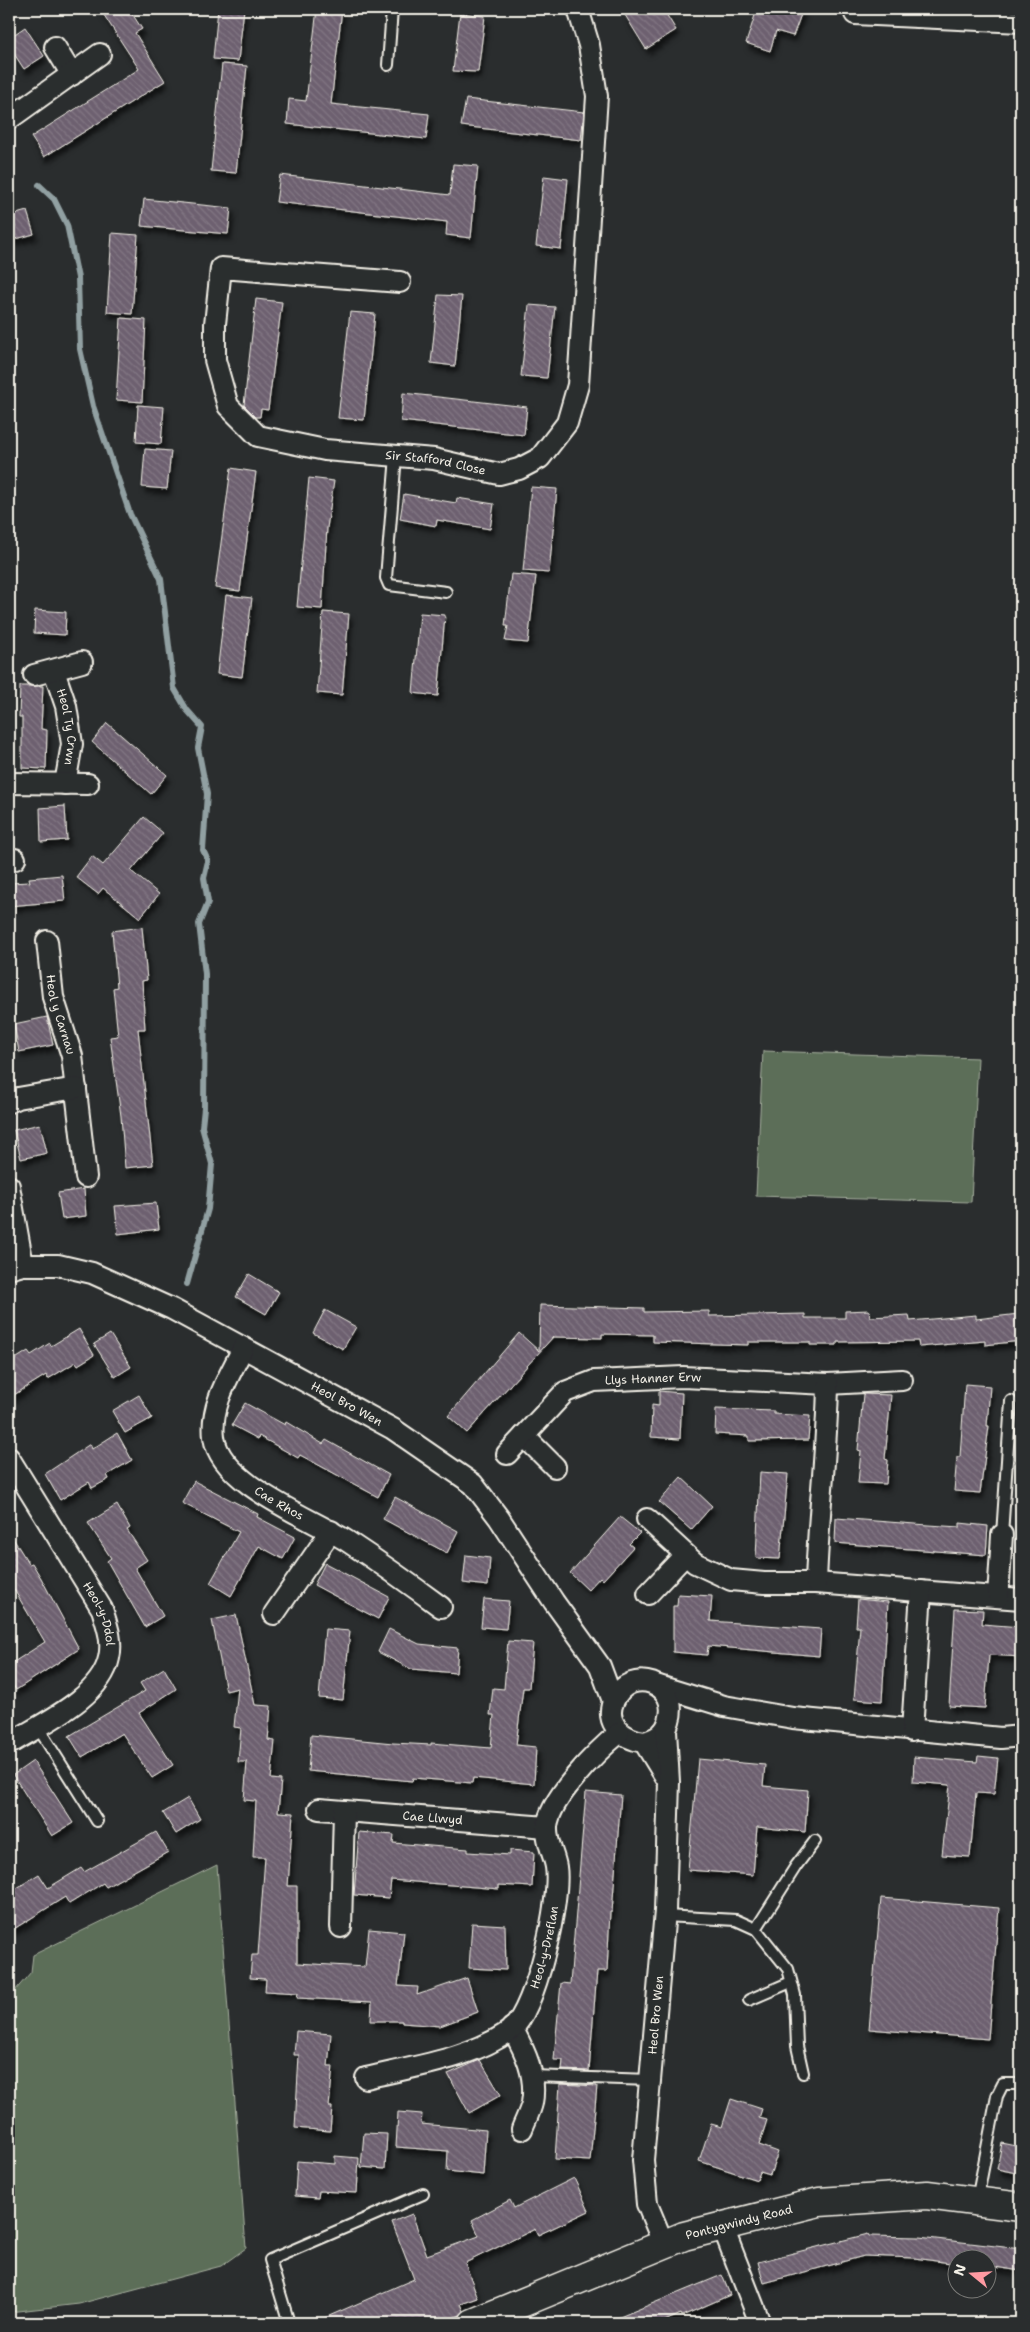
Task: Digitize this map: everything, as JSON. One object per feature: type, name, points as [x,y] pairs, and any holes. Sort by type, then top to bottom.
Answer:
[{"type":"main road","name":"Pontygwindy Road","points":[[473,2323],[664,2245],[722,2225],[819,2202],[927,2195],[1021,2207]]},
{"type":"street","name":"Sir Stafford Close","points":[[400,282],[221,268],[215,324],[215,360],[228,406],[258,436],[325,450],[434,459],[499,474],[519,469],[540,458],[567,423],[578,385],[598,96],[589,45],[578,9]]},
{"type":"street","points":[[855,14],[1021,22]]},
{"type":"street","points":[[55,47],[72,75]]},
{"type":"street","points":[[9,119],[100,54]]},
{"type":"street","name":"Heol Ty Crwn","points":[[34,675],[82,662]]},
{"type":"street","name":"Heol Ty Crwn","points":[[54,671],[66,706],[72,744],[65,784]]},
{"type":"street","name":"Heol Ty Crwn","points":[[9,783],[88,784]]},
{"type":"street","name":"Heol y Carnau","points":[[47,942],[53,997],[72,1056],[86,1177]]},
{"type":"street","points":[[9,1102],[18,1098],[76,1088]]},
{"type":"street","points":[[9,1186],[16,1267]]},
{"type":"street","name":"Heol Bro Wen","points":[[16,1267],[58,1265],[92,1273],[172,1309],[393,1429],[473,1484],[504,1525],[554,1602],[600,1666],[613,1701],[612,1718],[619,1732]]},
{"type":"street","name":"Cae Rhos","points":[[243,1348],[220,1395],[214,1415],[214,1438],[221,1456],[234,1471],[262,1494],[331,1531],[441,1607]]},
{"type":"street","name":"Llys Hanner Erw","points":[[507,1454],[565,1392],[594,1381],[683,1377],[828,1384],[902,1380]]},
{"type":"street","points":[[816,1583],[817,1530],[827,1434],[828,1384]]},
{"type":"street","points":[[524,1436],[555,1467]]},
{"type":"street","name":"Heol-y-Ddol","points":[[9,1458],[102,1609],[110,1632],[109,1658],[102,1677],[87,1695],[9,1744]]},
{"type":"street","points":[[648,1519],[695,1563],[731,1580],[764,1583],[816,1583],[1021,1599]]},
{"type":"street","points":[[274,1614],[331,1531]]},
{"type":"street","points":[[998,1596],[1002,1535]]},
{"type":"street","points":[[648,1594],[686,1555]]},
{"type":"street","points":[[912,1731],[920,1591]]},
{"type":"street","points":[[600,1666],[650,1684],[724,1706],[793,1718],[912,1731],[1001,1738],[1021,1736]]},
{"type":"street","points":[[613,1701],[624,1687],[650,1684]]},
{"type":"street","name":"Heol Bro Wen","points":[[650,1684],[668,1698],[669,1782],[665,1916],[643,2160],[647,2204],[664,2245]]},
{"type":"street","points":[[547,1827],[550,1814],[579,1772],[599,1749],[619,1732],[630,1740],[644,1742],[652,1740],[669,1721],[724,1706]]},
{"type":"street","points":[[644,1742],[669,1782]]},
{"type":"street","name":"Cae Llwyd","points":[[319,1809],[547,1827]]},
{"type":"street","points":[[341,1927],[344,1811]]},
{"type":"street","name":"Heol-y-Dreflan","points":[[366,2078],[468,2052],[512,2028],[526,2010],[533,1991],[556,1898],[556,1867],[549,1846],[547,1827]]},
{"type":"street","points":[[512,2028],[526,2053],[532,2076],[532,2103],[522,2129]]},
{"type":"street","points":[[722,2225],[760,2323]]},
{"type":"lane","points":[[388,65],[392,9]]},
{"type":"lane","points":[[396,456],[386,578],[389,585],[446,592]]},
{"type":"lane","points":[[1002,1535],[1012,1401]]},
{"type":"lane","points":[[37,1726],[97,1821]]},
{"type":"lane","points":[[756,1929],[796,1866],[815,1841]]},
{"type":"lane","points":[[665,1916],[736,1920],[756,1929],[788,1969],[795,1995],[797,2046],[803,2073]]},
{"type":"lane","points":[[750,2000],[791,1982]]},
{"type":"lane","points":[[532,2076],[651,2080]]},
{"type":"lane","points":[[977,2200],[997,2096],[1003,2084],[1021,2084]]},
{"type":"lane","points":[[289,2323],[270,2260],[423,2194]]},
{"type":"green space","points":[[763,1051],[978,1058],[971,1202],[756,1196]]},
{"type":"green space","points":[[217,1865],[246,2248],[221,2266],[79,2304],[9,2312],[9,1998],[31,1972],[33,1955]]},
{"type":"building","points":[[100,9],[129,9],[142,29],[135,33],[165,81],[44,157],[31,137],[139,69]]},
{"type":"building","points":[[218,9],[244,9],[238,61],[213,59]]},
{"type":"building","points":[[317,9],[342,9],[331,104],[429,114],[426,139],[287,124],[289,99],[306,101]]},
{"type":"building","points":[[634,9],[663,9],[676,30],[646,49],[625,15]]},
{"type":"building","points":[[757,9],[803,9],[793,36],[776,31],[770,51],[746,43]]},
{"type":"building","points":[[460,13],[485,16],[478,72],[453,71]]},
{"type":"building","points":[[25,27],[44,56],[24,69],[9,46],[9,38]]},
{"type":"building","points":[[222,64],[247,66],[236,173],[211,171]]},
{"type":"building","points":[[466,99],[584,112],[581,140],[461,126]]},
{"type":"building","points":[[453,164],[478,166],[471,238],[446,235],[447,222],[276,202],[280,175],[450,195]]},
{"type":"building","points":[[544,176],[568,179],[561,249],[536,246]]},
{"type":"building","points":[[144,199],[231,208],[228,234],[141,226]]},
{"type":"building","points":[[27,211],[34,234],[9,241],[9,216]]},
{"type":"building","points":[[112,233],[138,235],[132,314],[107,312]]},
{"type":"building","points":[[438,295],[462,296],[455,366],[431,363]]},
{"type":"building","points":[[256,299],[282,302],[268,410],[261,409],[260,417],[256,417],[244,405]]},
{"type":"building","points":[[529,305],[555,307],[547,378],[521,376]]},
{"type":"building","points":[[350,312],[375,314],[364,420],[338,418]]},
{"type":"building","points":[[121,318],[146,320],[142,402],[116,400]]},
{"type":"building","points":[[403,393],[527,407],[524,435],[401,421]]},
{"type":"building","points":[[138,405],[164,407],[161,444],[136,442]]},
{"type":"building","points":[[145,449],[171,451],[167,489],[142,487]]},
{"type":"building","points":[[231,468],[256,472],[240,591],[215,588]]},
{"type":"building","points":[[309,478],[334,481],[327,528],[322,609],[297,607]]},
{"type":"building","points":[[531,487],[557,489],[549,573],[523,571]]},
{"type":"building","points":[[404,494],[456,503],[457,498],[494,504],[490,529],[437,520],[436,526],[400,519]]},
{"type":"building","points":[[511,574],[536,576],[528,643],[505,641],[508,626],[505,626]]},
{"type":"building","points":[[226,595],[252,598],[242,677],[217,674]]},
{"type":"building","points":[[35,610],[66,612],[65,635],[34,633]]},
{"type":"building","points":[[323,612],[349,614],[342,695],[317,693]]},
{"type":"building","points":[[420,613],[445,615],[438,696],[413,693]]},
{"type":"building","points":[[20,686],[43,686],[41,729],[47,730],[46,769],[22,768],[22,717],[19,717]]},
{"type":"building","points":[[107,723],[167,775],[151,794],[92,742]]},
{"type":"building","points":[[65,806],[67,840],[41,842],[40,808]]},
{"type":"building","points":[[144,817],[163,833],[131,871],[159,894],[140,918],[103,888],[98,894],[76,877],[92,856],[103,865]]},
{"type":"building","points":[[62,875],[65,901],[9,906],[9,883],[30,882],[29,878]]},
{"type":"building","points":[[142,927],[147,980],[142,981],[145,1029],[138,1029],[153,1165],[125,1168],[121,1116],[110,1037],[118,1036],[113,988],[117,987],[112,931]]},
{"type":"building","points":[[47,1017],[53,1045],[19,1052],[14,1024]]},
{"type":"building","points":[[40,1124],[47,1153],[21,1159],[14,1130]]},
{"type":"building","points":[[84,1189],[86,1216],[62,1219],[58,1193]]},
{"type":"building","points":[[156,1203],[159,1229],[118,1234],[115,1206]]},
{"type":"building","points":[[249,1274],[279,1292],[266,1314],[236,1297]]},
{"type":"building","points":[[540,1305],[644,1308],[644,1312],[709,1311],[709,1316],[805,1314],[805,1318],[845,1318],[845,1311],[869,1310],[870,1317],[909,1315],[910,1321],[976,1315],[976,1319],[1019,1314],[1021,1341],[985,1345],[985,1341],[919,1347],[918,1341],[837,1342],[837,1345],[810,1345],[810,1342],[748,1342],[748,1345],[653,1342],[653,1335],[602,1334],[602,1338],[553,1337],[467,1433],[448,1416],[519,1333],[539,1351]]},
{"type":"building","points":[[325,1310],[356,1327],[343,1349],[313,1333]]},
{"type":"building","points":[[79,1329],[94,1355],[78,1365],[76,1362],[48,1379],[46,1375],[9,1398],[9,1363],[28,1351],[31,1355],[50,1343],[51,1346]]},
{"type":"building","points":[[110,1334],[131,1367],[115,1377],[94,1344]]},
{"type":"building","points":[[965,1384],[990,1386],[987,1426],[989,1426],[980,1493],[954,1491],[957,1457],[960,1457]]},
{"type":"building","points":[[659,1391],[682,1393],[680,1439],[651,1437],[652,1405],[659,1406]]},
{"type":"building","points":[[863,1394],[891,1395],[885,1459],[888,1460],[886,1484],[858,1483],[861,1451],[858,1450]]},
{"type":"building","points":[[139,1395],[152,1418],[125,1433],[112,1411]]},
{"type":"building","points":[[245,1403],[285,1425],[286,1422],[323,1444],[326,1440],[389,1475],[378,1497],[300,1455],[298,1458],[259,1436],[258,1439],[232,1425]]},
{"type":"building","points":[[716,1409],[774,1411],[774,1414],[810,1416],[808,1440],[749,1441],[749,1436],[715,1434]]},
{"type":"building","points":[[117,1433],[132,1460],[107,1475],[109,1479],[92,1488],[89,1482],[60,1500],[45,1474],[90,1444],[92,1449]]},
{"type":"building","points":[[760,1472],[788,1474],[780,1559],[756,1558]]},
{"type":"building","points":[[681,1477],[712,1506],[691,1530],[659,1502]]},
{"type":"building","points":[[194,1481],[258,1514],[257,1517],[295,1537],[283,1559],[259,1546],[231,1596],[210,1583],[239,1532],[182,1503]]},
{"type":"building","points":[[395,1497],[458,1531],[447,1553],[383,1519]]},
{"type":"building","points":[[117,1505],[130,1528],[127,1530],[147,1560],[135,1568],[163,1616],[145,1627],[107,1561],[111,1558],[88,1523]]},
{"type":"building","points":[[620,1517],[640,1533],[629,1544],[633,1547],[603,1580],[600,1577],[588,1590],[570,1573]]},
{"type":"building","points":[[836,1518],[960,1527],[960,1523],[988,1526],[986,1555],[835,1543]]},
{"type":"building","points":[[9,1532],[29,1564],[32,1563],[41,1578],[79,1649],[16,1690],[9,1679],[9,1665],[45,1642],[9,1581]]},
{"type":"building","points":[[466,1555],[490,1558],[488,1586],[463,1583]]},
{"type":"building","points":[[325,1563],[389,1597],[378,1619],[314,1585]]},
{"type":"building","points":[[678,1594],[712,1596],[710,1621],[821,1629],[819,1656],[708,1646],[707,1655],[673,1652],[673,1606],[677,1606]]},
{"type":"building","points":[[484,1599],[509,1601],[506,1629],[481,1627]]},
{"type":"building","points":[[858,1599],[888,1602],[882,1701],[854,1699],[860,1627],[856,1627]]},
{"type":"building","points":[[955,1609],[983,1610],[982,1624],[1021,1627],[1021,1657],[989,1655],[985,1708],[949,1706]]},
{"type":"building","points":[[236,1615],[255,1705],[271,1706],[268,1740],[275,1741],[271,1779],[281,1780],[278,1812],[293,1813],[288,1886],[297,1886],[297,1963],[365,1967],[369,1929],[404,1932],[398,1986],[418,1987],[417,1995],[467,1978],[478,2012],[440,2026],[402,2023],[402,2021],[371,2021],[372,2002],[297,1998],[298,1993],[265,1991],[266,1979],[250,1978],[252,1955],[258,1955],[265,1857],[253,1857],[256,1801],[244,1800],[247,1762],[238,1762],[241,1728],[234,1727],[238,1688],[226,1691],[212,1620]]},
{"type":"building","points":[[325,1629],[350,1631],[343,1700],[319,1698]]},
{"type":"building","points":[[389,1629],[419,1644],[458,1648],[456,1673],[411,1669],[378,1652]]},
{"type":"building","points":[[508,1641],[533,1643],[529,1688],[523,1688],[516,1745],[536,1747],[534,1784],[473,1778],[472,1783],[413,1778],[412,1781],[308,1771],[311,1735],[393,1743],[431,1745],[431,1743],[491,1748],[494,1715],[490,1715],[493,1688],[504,1689]]},
{"type":"building","points":[[164,1668],[176,1689],[139,1713],[173,1765],[152,1778],[122,1733],[82,1757],[69,1736],[145,1691],[140,1683]]},
{"type":"building","points":[[978,1756],[998,1758],[994,1794],[976,1793],[970,1857],[942,1855],[950,1785],[913,1782],[914,1757],[977,1762]]},
{"type":"building","points":[[698,1759],[765,1765],[763,1786],[808,1790],[805,1832],[757,1827],[753,1875],[688,1870]]},
{"type":"building","points":[[33,1761],[73,1823],[52,1836],[13,1775]]},
{"type":"building","points":[[586,1792],[621,1795],[612,1912],[610,1912],[607,1971],[597,1971],[589,2071],[562,2070],[563,2060],[554,2060],[556,2036],[561,1983],[570,1984]]},
{"type":"building","points":[[188,1798],[200,1819],[176,1834],[163,1813]]},
{"type":"building","points":[[156,1832],[168,1852],[106,1887],[103,1883],[69,1904],[65,1897],[9,1932],[9,1893],[39,1874],[48,1888],[81,1868],[84,1872]]},
{"type":"building","points":[[359,1832],[394,1835],[393,1843],[468,1849],[468,1852],[510,1855],[510,1850],[534,1852],[532,1887],[499,1885],[499,1889],[391,1880],[389,1898],[354,1895]]},
{"type":"building","points":[[881,1898],[999,1908],[988,2039],[869,2029]]},
{"type":"building","points":[[472,1923],[505,1925],[506,1970],[469,1968]]},
{"type":"building","points":[[296,2031],[331,2034],[328,2066],[333,2066],[329,2107],[332,2107],[330,2131],[295,2128],[299,2055],[294,2055]]},
{"type":"building","points":[[480,2060],[501,2095],[469,2113],[448,2074]]},
{"type":"building","points":[[560,2084],[597,2086],[590,2161],[555,2159]]},
{"type":"building","points":[[731,2099],[762,2109],[759,2118],[767,2120],[759,2145],[778,2152],[770,2175],[760,2172],[757,2180],[699,2161],[711,2124],[722,2127]]},
{"type":"building","points":[[398,2112],[422,2114],[421,2124],[486,2130],[483,2175],[447,2171],[448,2151],[396,2147]]},
{"type":"building","points":[[364,2133],[387,2134],[385,2169],[361,2167]]},
{"type":"building","points":[[1002,2143],[1021,2147],[1021,2174],[997,2169]]},
{"type":"building","points":[[335,2156],[359,2158],[357,2193],[319,2191],[318,2198],[295,2196],[297,2161],[335,2164]]},
{"type":"building","points":[[574,2178],[589,2211],[538,2235],[535,2229],[465,2263],[478,2298],[461,2304],[464,2311],[460,2315],[440,2323],[313,2323],[414,2279],[392,2222],[412,2214],[427,2255],[479,2236],[472,2220],[510,2200],[514,2208]]},
{"type":"building","points":[[868,2234],[869,2236],[919,2237],[1021,2249],[1021,2271],[998,2268],[998,2250],[948,2250],[948,2263],[914,2258],[864,2256],[764,2283],[758,2262]]},
{"type":"building","points":[[722,2275],[730,2295],[682,2316],[681,2314],[660,2323],[605,2323]]},
{"type":"waterway","points":[[39,185],[54,199],[67,225],[78,278],[80,349],[93,406],[130,514],[161,579],[174,688],[187,710],[202,727],[198,748],[207,794],[203,850],[208,861],[204,878],[208,902],[199,924],[205,974],[204,1108],[202,1127],[212,1164],[208,1209],[187,1284]]}]
